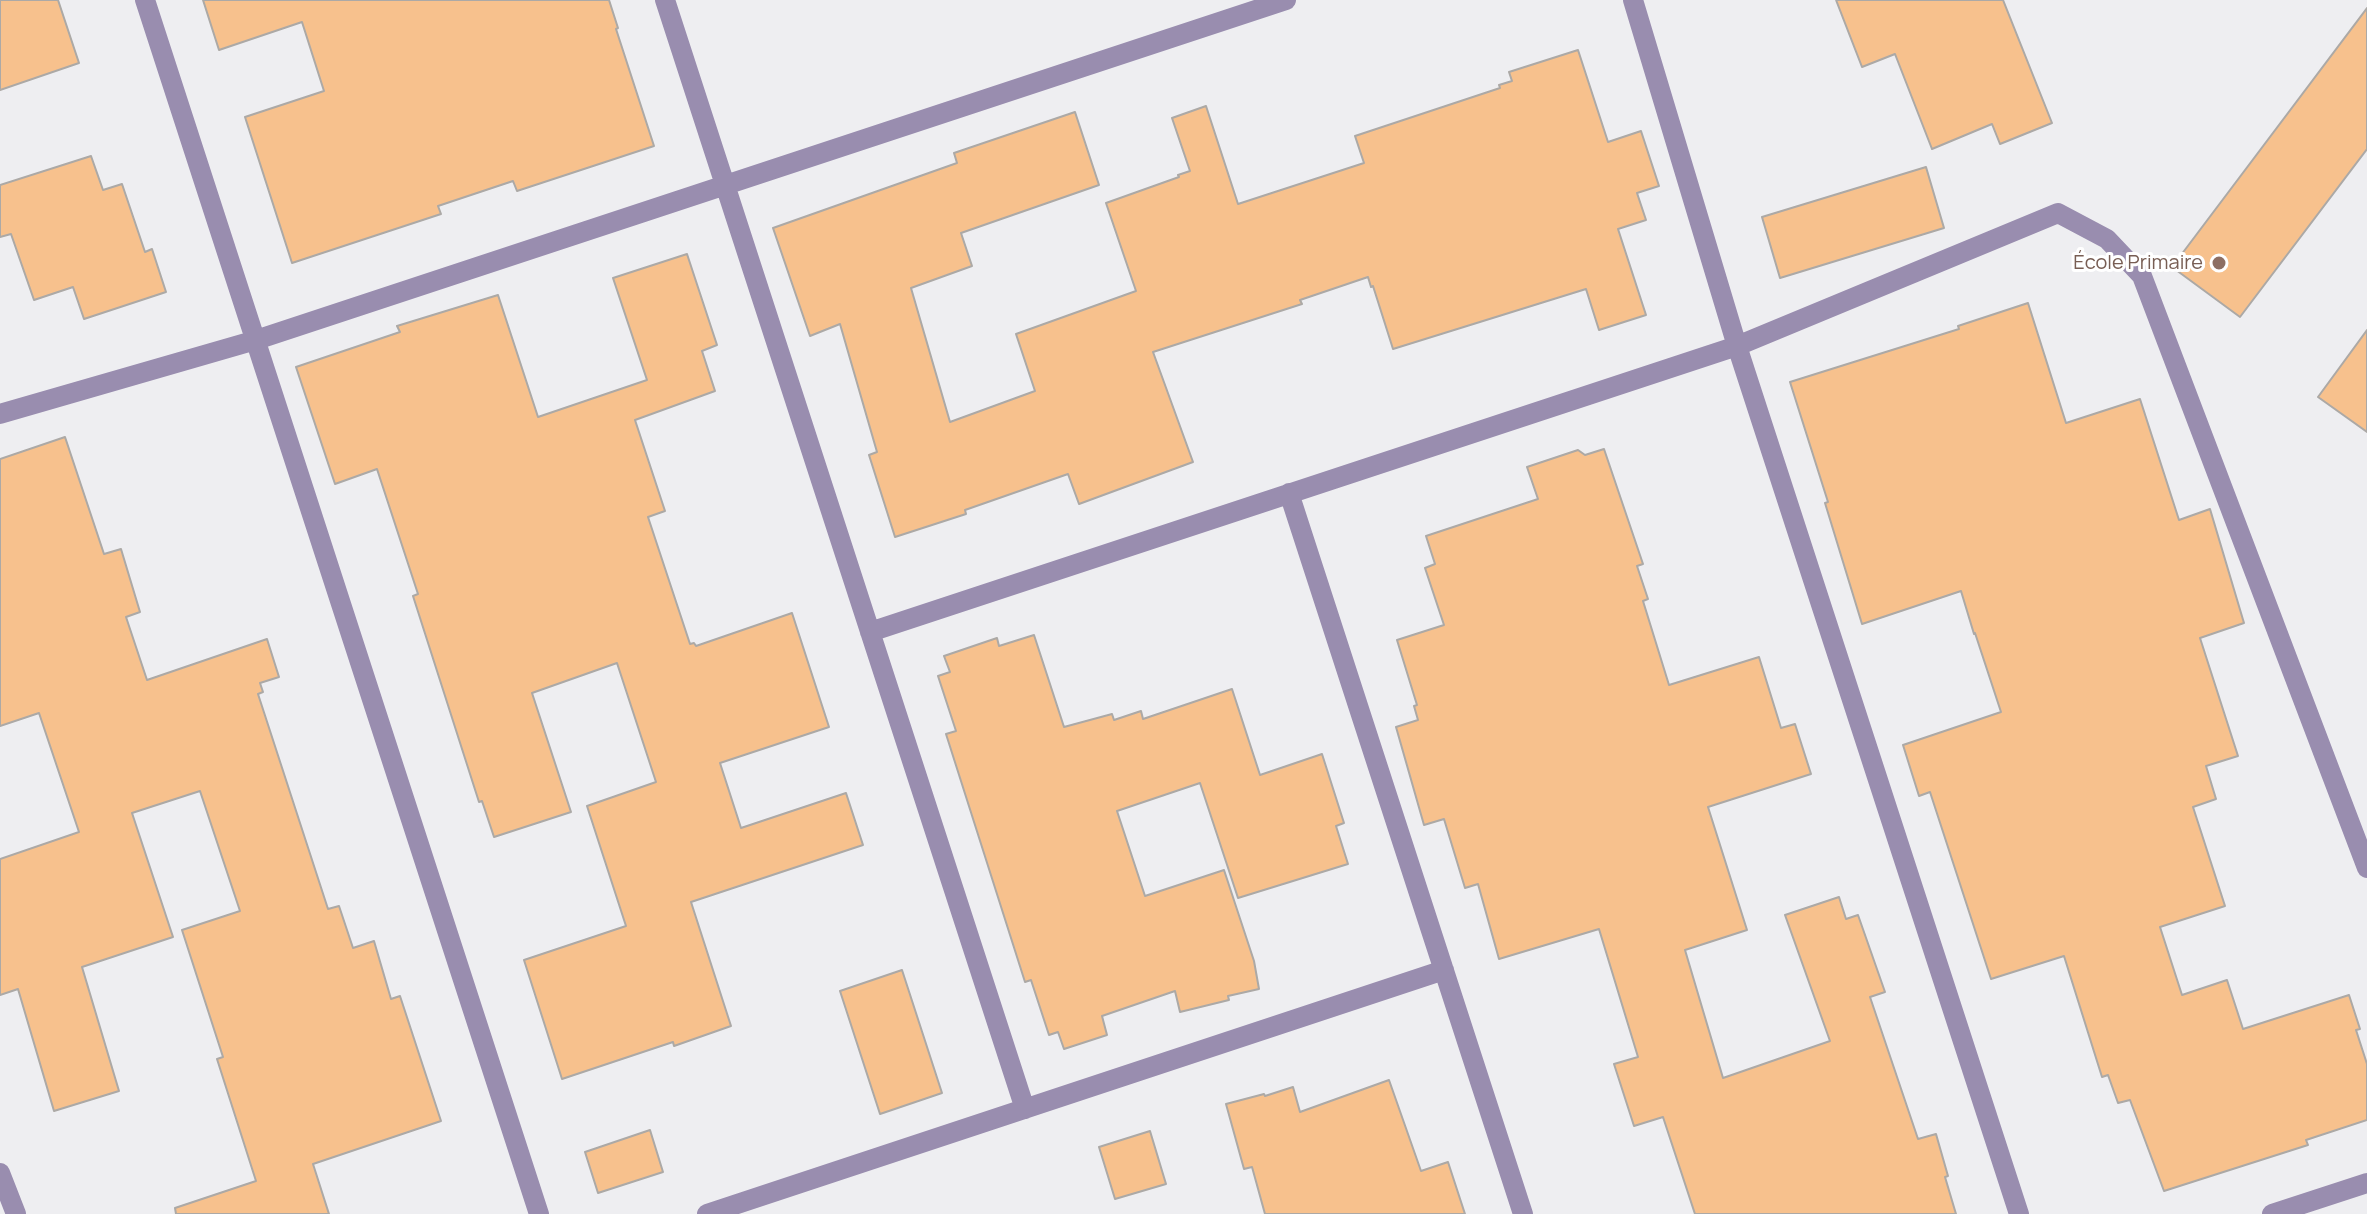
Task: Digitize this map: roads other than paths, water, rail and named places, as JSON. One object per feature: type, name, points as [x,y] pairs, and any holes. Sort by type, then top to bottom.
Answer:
[{"type":"street","points":[[145,0],[539,1214]]},
{"type":"street","points":[[665,0],[1025,1109]]},
{"type":"street","points":[[0,414],[256,340],[1286,0]]},
{"type":"street","points":[[1633,0],[1737,346],[2019,1214]]},
{"type":"street","points":[[870,632],[1737,346],[2058,213],[2107,239],[2142,276],[2367,868]]},
{"type":"street","points":[[1289,493],[1523,1214]]},
{"type":"street","points":[[707,1214],[1444,970]]},
{"type":"street","points":[[0,1173],[16,1214]]},
{"type":"street","points":[[2272,1214],[2367,1183]]},
{"type":"place","name":"École Primaire","points":[[2219,263]]}]
